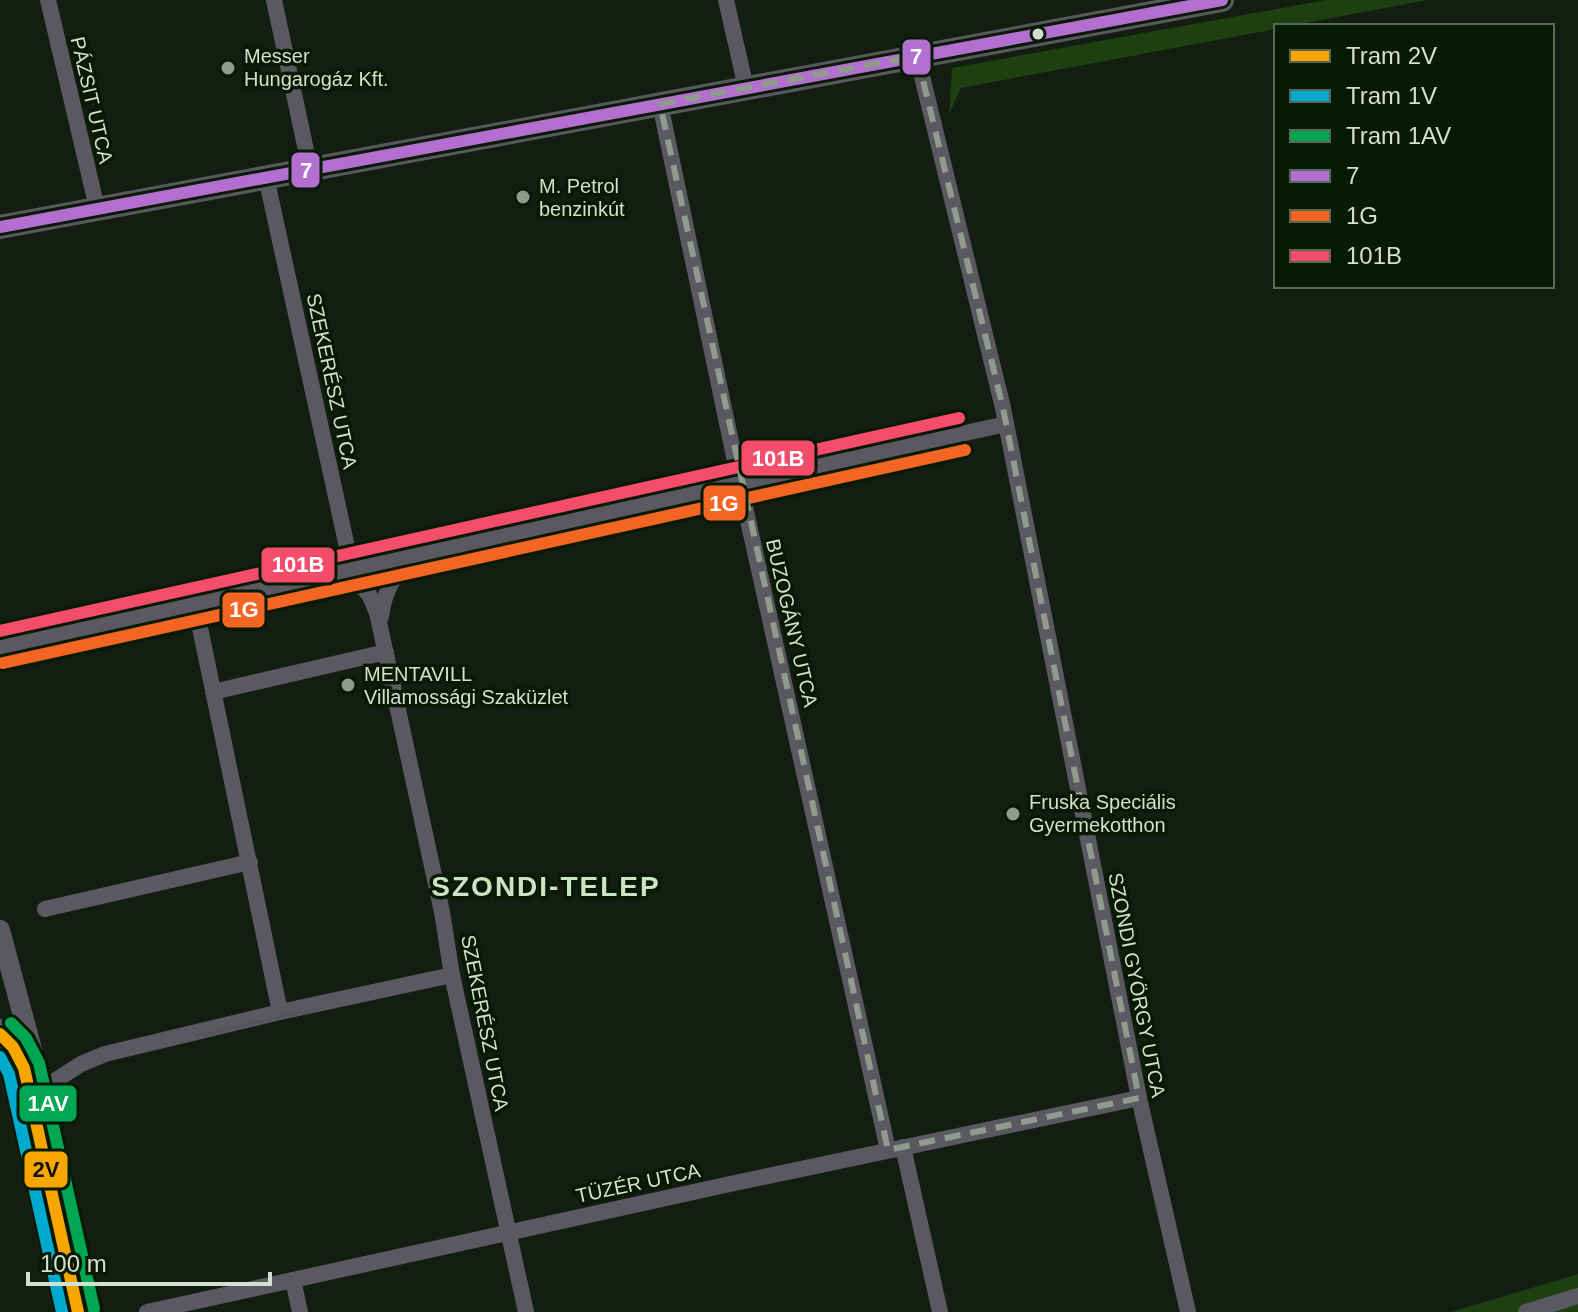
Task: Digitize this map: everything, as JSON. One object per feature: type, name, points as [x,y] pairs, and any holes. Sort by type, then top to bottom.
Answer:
[{"type":"main road","points":[[0,227],[1222,0]]},
{"type":"street","name":"PÁZSIT UTCA","points":[[48,0],[97,208]]},
{"type":"street","points":[[274,0],[310,169]]},
{"type":"street","points":[[726,0],[746,88]]},
{"type":"street","name":"SZONDI GYÖRGY UTCA","points":[[917,56],[1006,424],[1139,1098],[1188,1312]]},
{"type":"street","name":"BUZOGÁNY UTCA","points":[[660,104],[740,484],[895,1148],[940,1312]]},
{"type":"street","name":"SZEKERÉSZ UTCA","points":[[266,177],[354,579],[373,600],[382,634],[526,1312]]},
{"type":"street","points":[[0,647],[1006,424]]},
{"type":"street","name":"SZEKERÉSZ UTCA","points":[[382,634],[382,608],[393,579],[407,564],[434,551]]},
{"type":"street","points":[[195,604],[280,1012]]},
{"type":"street","points":[[213,692],[386,652]]},
{"type":"street","points":[[45,909],[250,862]]},
{"type":"street","points":[[0,939],[35,1058],[63,1177],[89,1312]]},
{"type":"street","points":[[42,1089],[81,1064],[105,1054],[452,975]]},
{"type":"street","points":[[0,1014],[15,1028],[35,1058]]},
{"type":"street","points":[[0,1029],[63,1312]]},
{"type":"street","points":[[0,1062],[14,1086]]},
{"type":"street","name":"TÜZÉR UTCA","points":[[147,1312],[895,1148],[1139,1098]]},
{"type":"street","points":[[293,1280],[300,1312]]},
{"type":"street","points":[[1526,1312],[1578,1296]]},
{"type":"highlighted area","points":[[917,56],[1003,408],[1139,1098],[888,1150],[660,104]]},
{"type":"green space","points":[[1326,0],[1427,0],[1301,24],[1274,24],[1274,29],[961,88],[949,114],[952,68]]},
{"type":"green space","points":[[1578,1274],[1578,1312],[1451,1312]]},
{"type":"tram line","points":[[196,1036],[324,1007]]},
{"type":"tram line","name":"1AV","points":[[11,1023],[26,1038],[39,1063],[94,1309]]},
{"type":"tram line","name":"2V","points":[[0,1034],[13,1047],[24,1068],[78,1312]]},
{"type":"tram line","name":"1V","points":[[0,1057],[9,1074],[62,1312]]},
{"type":"transit line","name":"7","points":[[0,227],[1222,0]]},
{"type":"transit line","name":"101B","points":[[0,631],[959,418]]},
{"type":"transit line","name":"1G","points":[[3,663],[965,450]]},
{"type":"place","name":"Messer Hungarogáz Kft.","points":[[228,68]]},
{"type":"place","name":"M. Petrol benzinkút","points":[[523,197]]},
{"type":"place","name":"MENTAVILL Villamossági Szaküzlet","points":[[348,685]]},
{"type":"place","name":"Fruska Speciális Gyermekotthon","points":[[1013,814]]},
{"type":"district","name":"SZONDI-TELEP","points":[[546,886]]}]
